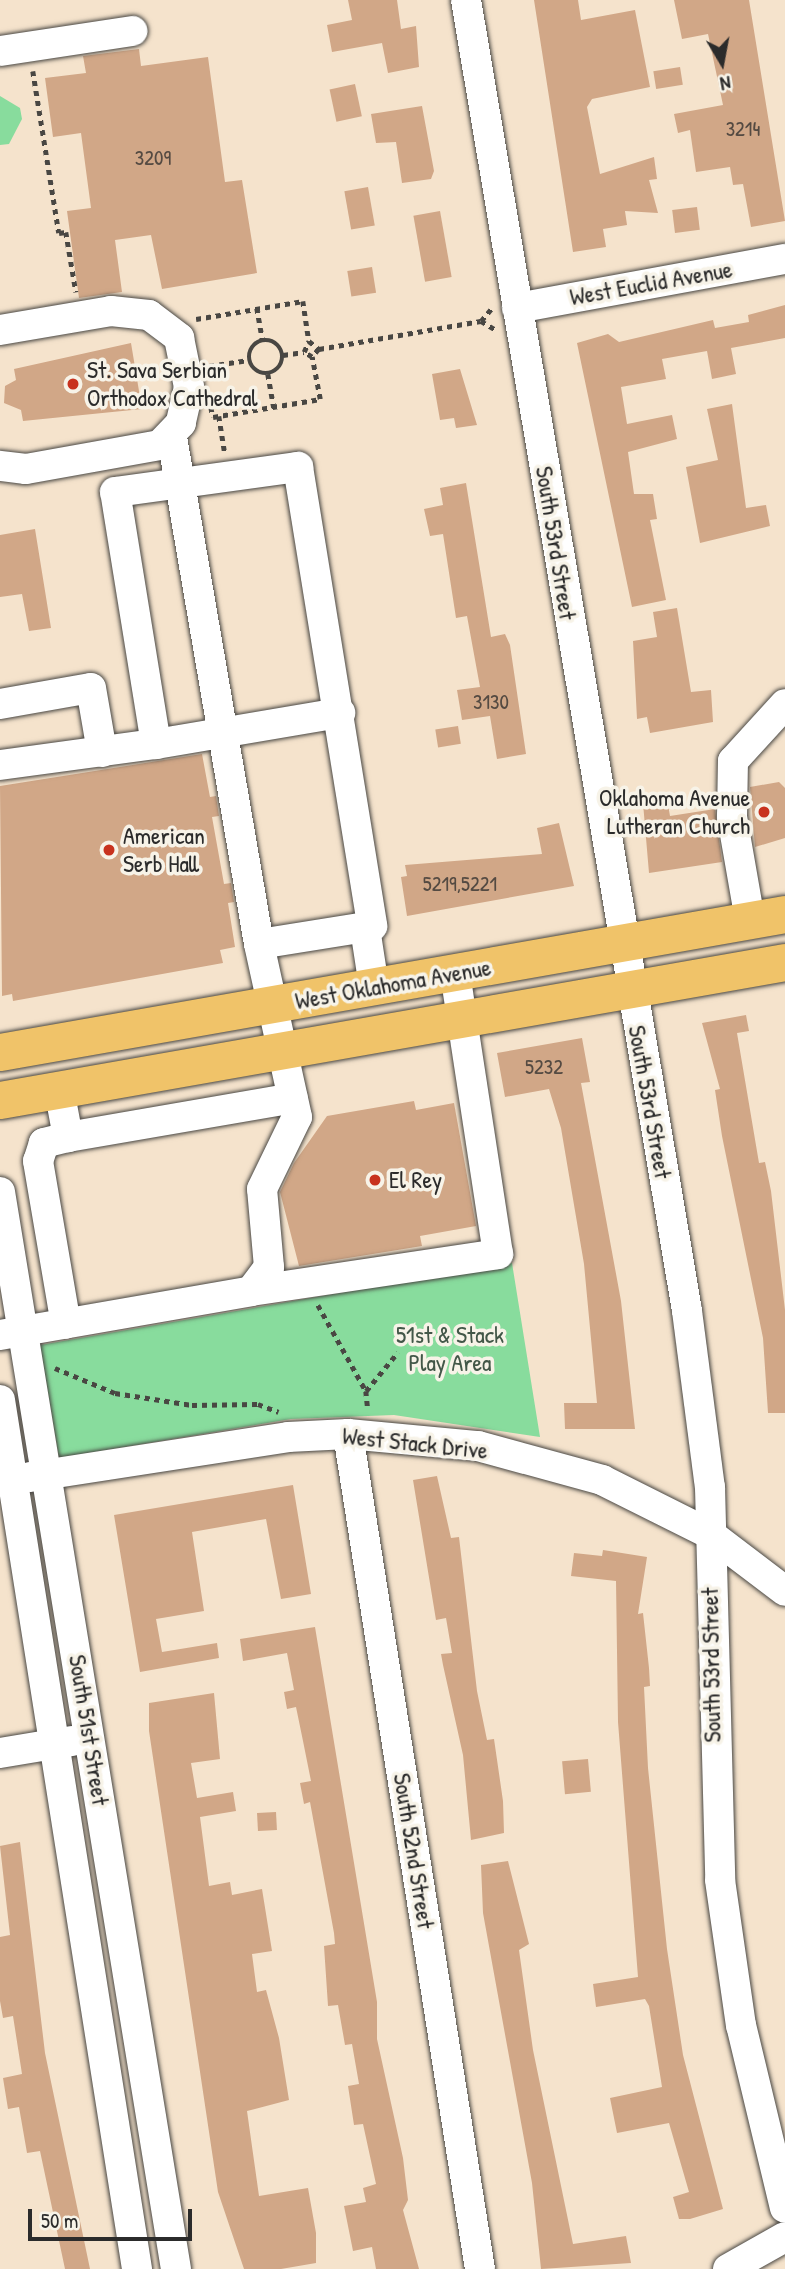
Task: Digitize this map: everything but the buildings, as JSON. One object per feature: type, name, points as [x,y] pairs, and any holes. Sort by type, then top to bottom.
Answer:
[{"type":"main road","name":"West Oklahoma Avenue","points":[[0,1052],[768,917]]},
{"type":"main road","name":"West Oklahoma Avenue","points":[[0,1100],[785,962]]},
{"type":"street","name":"South 53rd Street","points":[[466,0],[505,308],[623,943],[687,1311],[710,1487],[720,1880],[741,2025],[785,2208]]},
{"type":"street","points":[[14,49],[132,31]]},
{"type":"street","name":"West Euclid Avenue","points":[[505,308],[785,259]]},
{"type":"street","points":[[0,330],[80,317],[149,315],[178,338],[200,368],[188,408],[172,437],[160,445],[26,469],[0,466]]},
{"type":"street","points":[[172,437],[270,1005],[284,1050],[293,1098],[295,1126],[261,1195],[269,1267],[251,1291]]},
{"type":"street","points":[[156,744],[116,492],[228,475],[300,470],[372,926],[259,944]]},
{"type":"street","points":[[0,704],[91,688],[102,752]]},
{"type":"street","points":[[768,917],[732,817],[733,761],[785,704]]},
{"type":"street","points":[[0,765],[156,744],[340,713]]},
{"type":"street","points":[[365,928],[374,987]]},
{"type":"street","points":[[12,1334],[251,1291],[498,1254],[455,972]]},
{"type":"street","points":[[59,1089],[68,1137]]},
{"type":"street","points":[[66,1324],[38,1161],[44,1143],[293,1098]]},
{"type":"street","name":"South 51st Street","points":[[0,1192],[12,1334],[48,1474],[176,2269]]},
{"type":"street","points":[[6,1265],[54,1257]]},
{"type":"street","name":"South 51st Street","points":[[0,1401],[137,2269]]},
{"type":"street","name":"West Stack Drive","points":[[12,1480],[257,1440],[348,1434],[478,1446],[602,1480],[710,1534],[785,1591]]},
{"type":"street","name":"South 52nd Street","points":[[348,1434],[480,2269]]},
{"type":"street","points":[[0,1753],[90,1738]]},
{"type":"street","points":[[728,2269],[785,2238]]},
{"type":"path","points":[[14,49],[59,233],[66,232],[80,317]]},
{"type":"path","points":[[198,330],[196,318],[303,301],[309,341],[304,352]]},
{"type":"path","points":[[200,368],[249,360],[263,341],[257,308]]},
{"type":"path","points":[[312,357],[319,349],[481,321],[505,308]]},
{"type":"path","points":[[481,321],[496,330]]},
{"type":"path","points":[[263,341],[275,342],[283,355]]},
{"type":"path","points":[[309,341],[319,349]]},
{"type":"path","points":[[209,392],[213,417],[274,407],[320,399],[312,357],[304,352],[283,355],[268,374],[274,407]]},
{"type":"path","points":[[249,360],[255,370],[268,374]]},
{"type":"path","points":[[219,416],[228,475]]},
{"type":"path","points":[[305,1283],[366,1391],[368,1409]]},
{"type":"path","points":[[366,1391],[398,1352]]},
{"type":"path","points":[[55,1368],[115,1393],[192,1405],[258,1404],[280,1412]]},
{"type":"green space","points":[[0,96],[20,108],[22,119],[9,144],[0,145]]},
{"type":"green space","name":"51st & Stack Play Area","points":[[512,1263],[540,1437],[394,1415],[291,1419],[59,1458],[40,1345]]},
{"type":"place","name":"St. Sava Serbian Orthodox Cathedral","points":[[73,384]]},
{"type":"place","name":"Oklahoma Avenue Lutheran Church","points":[[764,812]]},
{"type":"place","name":"American Serb Hall","points":[[109,850]]},
{"type":"place","name":"El Rey","points":[[375,1180]]}]
